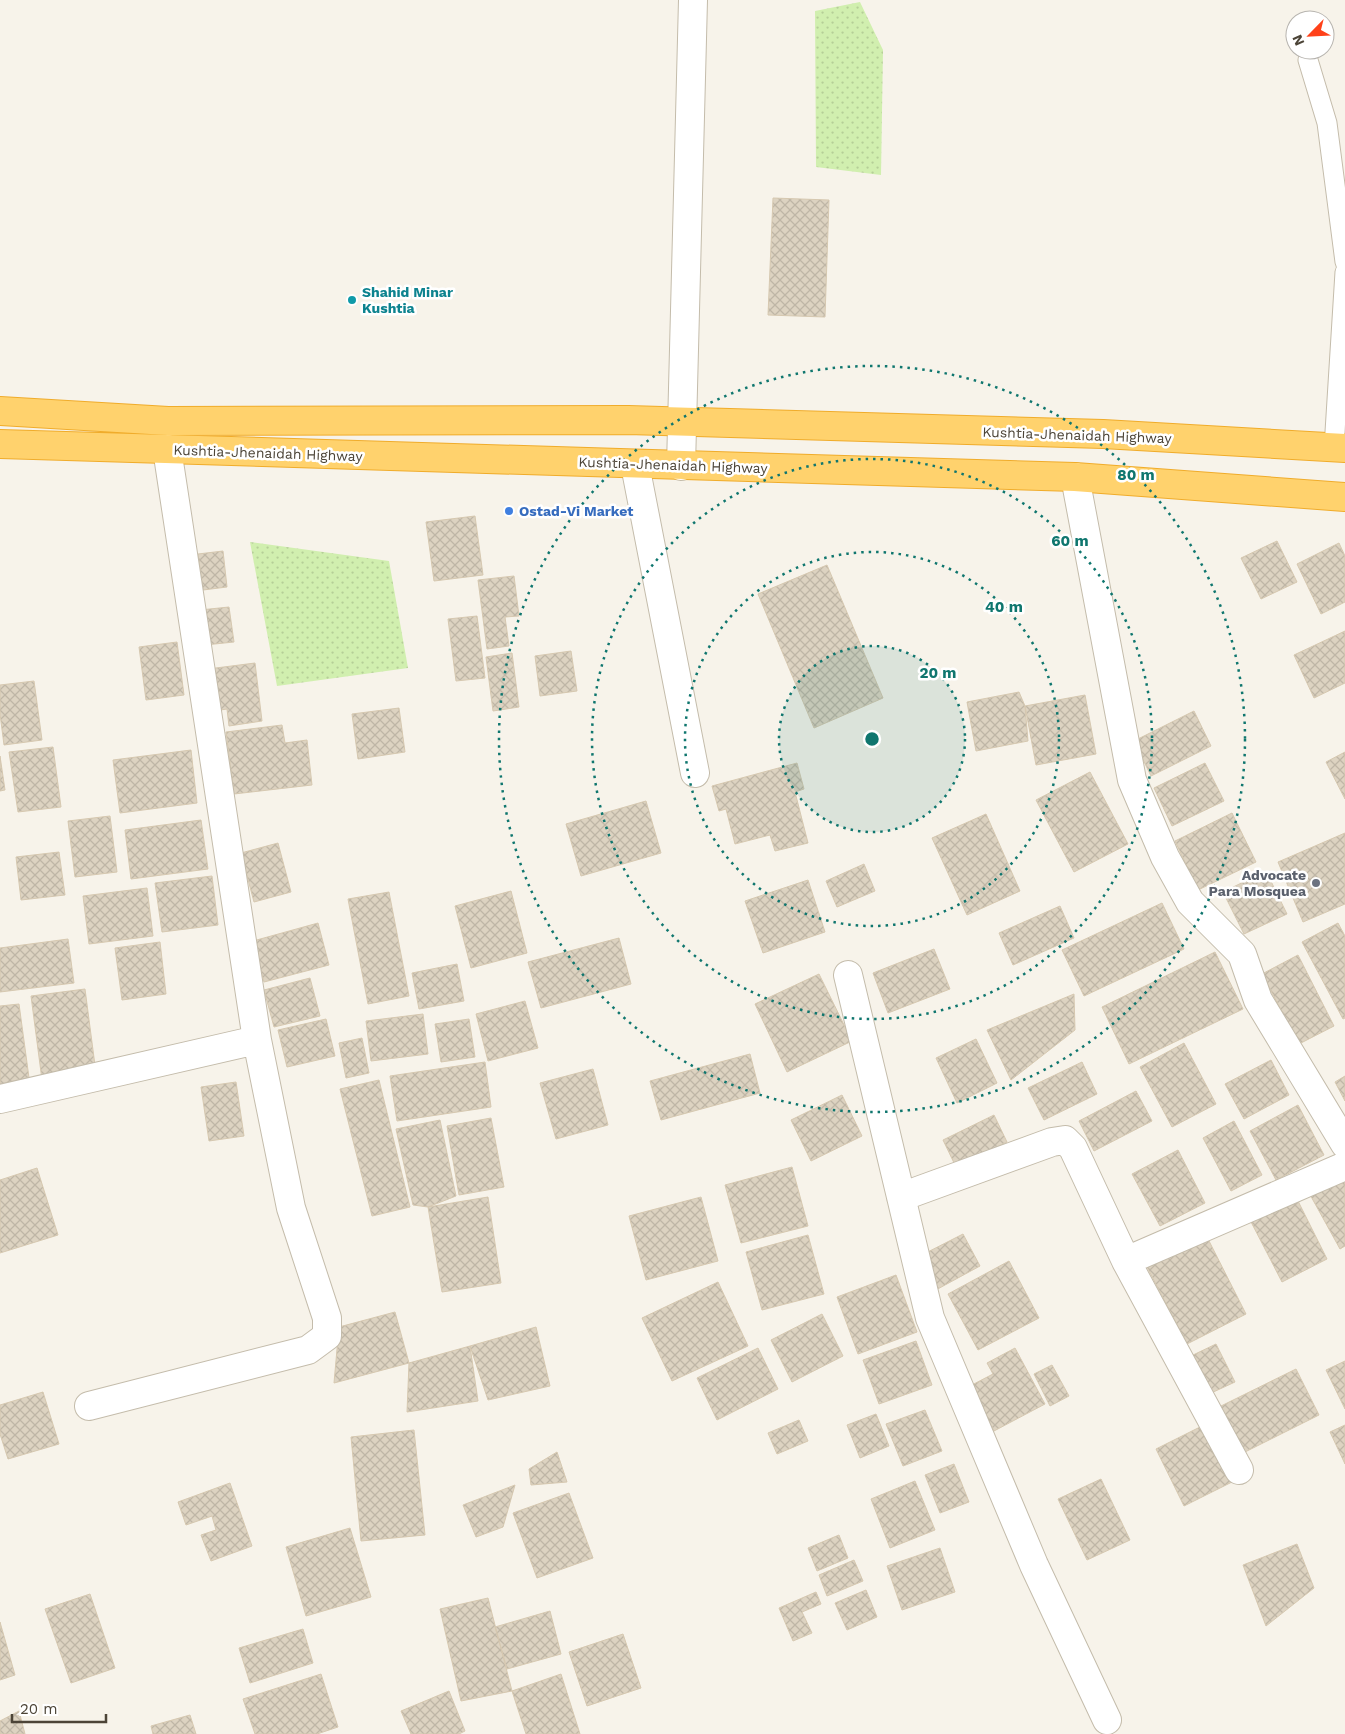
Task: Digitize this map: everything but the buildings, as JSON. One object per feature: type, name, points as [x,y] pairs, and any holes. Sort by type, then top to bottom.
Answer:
[{"type":"highway","name":"Kushtia-Jhenaidah Highway","points":[[0,411],[168,421],[628,420],[1103,434],[1339,448]]},
{"type":"highway","name":"Kushtia-Jhenaidah Highway","points":[[0,444],[635,465],[1075,477],[1345,497]]},
{"type":"street","points":[[681,466],[693,0]]},
{"type":"street","points":[[89,1406],[308,1350],[327,1336],[327,1318],[291,1208],[257,1040],[167,450]]},
{"type":"street","points":[[635,465],[695,773]]},
{"type":"street","points":[[1075,477],[1132,780],[1165,857],[1190,902],[1242,954],[1258,1000],[1345,1144]]},
{"type":"street","points":[[848,975],[930,1318],[1034,1565],[1107,1720]]},
{"type":"street","points":[[0,1099],[257,1040]]},
{"type":"street","points":[[901,1196],[1052,1142],[1064,1140],[1073,1148],[1126,1260],[1239,1470]]},
{"type":"street","points":[[1126,1260],[1345,1166]]},
{"type":"lane","points":[[1308,60],[1327,123],[1345,262]]},
{"type":"lane","points":[[1339,448],[1345,272]]},
{"type":"green space","points":[[860,2],[883,50],[881,175],[816,167],[815,11]]},
{"type":"green space","points":[[250,542],[389,561],[408,668],[277,686]]},
{"type":"place","name":"Shahid Minar Kushtia","points":[[352,300]]},
{"type":"place","name":"Ostad-Vi Market","points":[[509,511]]},
{"type":"place","name":"Advocate Para Mosquea","points":[[1316,883]]}]
